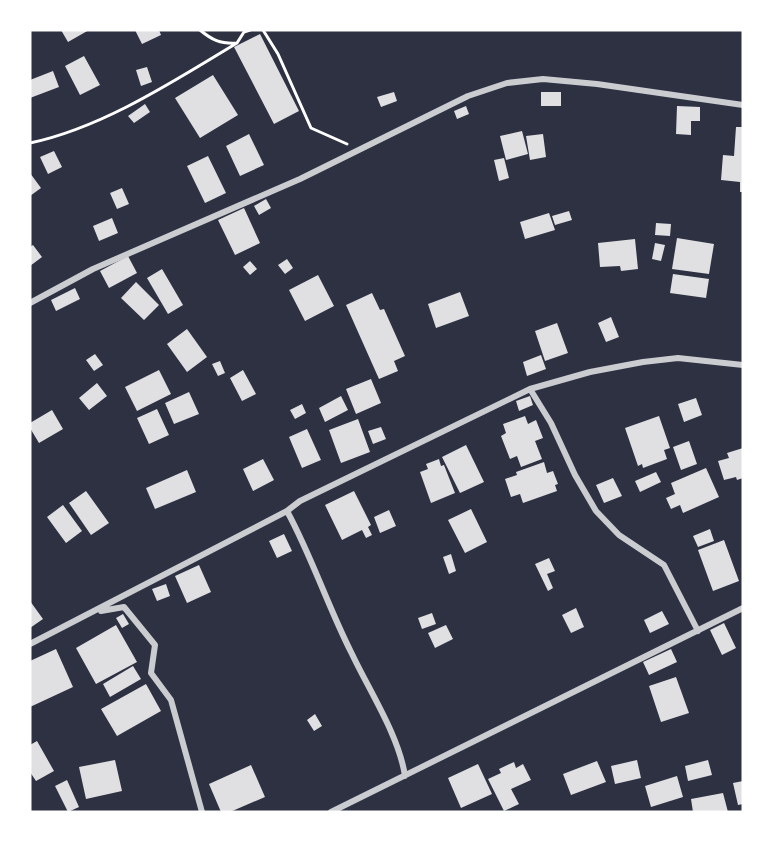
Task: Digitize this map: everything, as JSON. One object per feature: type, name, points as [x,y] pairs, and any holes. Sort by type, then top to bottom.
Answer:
[{"type":"street","points":[[30,303],[93,269],[213,219],[468,96],[507,82],[543,79],[597,84],[743,105]]},
{"type":"street","points":[[30,644],[287,511],[300,501],[530,389],[590,372],[678,358],[743,365]]},
{"type":"street","points":[[530,389],[551,423],[575,475],[596,511],[619,535],[664,565],[698,631]]},
{"type":"street","points":[[287,511],[324,587],[351,654],[401,752],[405,776]]},
{"type":"street","points":[[94,612],[124,607],[155,645],[150,673],[171,700],[202,812]]},
{"type":"street","points":[[331,812],[743,608]]},
{"type":"path","points":[[200,30],[214,41],[237,43]]},
{"type":"path","points":[[30,143],[62,136],[101,118],[237,43],[244,32],[250,30]]},
{"type":"path","points":[[263,30],[278,54],[311,128],[360,150]]},
{"type":"building","points":[[61,30],[89,30],[68,42]]},
{"type":"building","points":[[135,30],[159,30],[161,35],[142,44]]},
{"type":"building","points":[[260,34],[299,111],[274,124],[234,47]]},
{"type":"building","points":[[84,56],[100,85],[80,95],[65,66]]},
{"type":"building","points":[[147,67],[152,82],[141,86],[136,70]]},
{"type":"building","points":[[53,71],[59,87],[30,98],[30,80]]},
{"type":"building","points":[[213,75],[238,115],[200,138],[175,98]]},
{"type":"building","points":[[394,92],[397,101],[381,107],[377,97]]},
{"type":"building","points":[[541,92],[561,92],[561,106],[541,106]]},
{"type":"building","points":[[145,104],[150,112],[134,123],[128,116]]},
{"type":"building","points":[[466,106],[469,114],[457,119],[454,111]]},
{"type":"building","points":[[677,106],[700,107],[700,121],[691,121],[691,135],[676,134]]},
{"type":"building","points":[[736,127],[743,127],[743,192],[740,192],[740,182],[721,180],[723,155],[734,156]]},
{"type":"building","points":[[522,131],[528,154],[506,160],[500,136]]},
{"type":"building","points":[[249,134],[264,165],[240,176],[226,146]]},
{"type":"building","points":[[543,134],[546,157],[530,160],[526,136]]},
{"type":"building","points":[[54,151],[62,167],[48,174],[40,157]]},
{"type":"building","points":[[208,156],[226,193],[205,203],[187,166]]},
{"type":"building","points":[[504,158],[509,178],[499,181],[494,160]]},
{"type":"building","points":[[30,173],[41,188],[30,196]]},
{"type":"building","points":[[122,188],[129,204],[117,209],[110,193]]},
{"type":"building","points":[[266,199],[271,208],[259,215],[254,206]]},
{"type":"building","points":[[244,208],[260,243],[235,255],[218,220]]},
{"type":"building","points":[[569,211],[572,220],[555,225],[552,216]]},
{"type":"building","points":[[549,213],[555,230],[525,239],[520,222]]},
{"type":"building","points":[[112,218],[118,233],[99,241],[93,226]]},
{"type":"building","points":[[656,223],[671,224],[670,236],[655,235]]},
{"type":"building","points":[[677,238],[714,244],[709,274],[672,269]]},
{"type":"building","points":[[635,239],[638,269],[621,271],[620,266],[600,267],[598,243]]},
{"type":"building","points":[[655,243],[665,245],[661,261],[652,259]]},
{"type":"building","points":[[33,245],[42,257],[30,266],[30,247]]},
{"type":"building","points":[[128,256],[137,273],[109,288],[100,271]]},
{"type":"building","points":[[287,259],[293,268],[285,274],[278,265]]},
{"type":"building","points":[[250,261],[257,269],[250,275],[243,267]]},
{"type":"building","points":[[162,269],[183,305],[168,314],[147,278]]},
{"type":"building","points":[[673,274],[709,279],[706,298],[670,293]]},
{"type":"building","points":[[318,275],[334,306],[305,321],[289,290]]},
{"type":"building","points":[[136,282],[159,305],[144,320],[121,298]]},
{"type":"building","points":[[75,288],[80,299],[56,311],[51,300]]},
{"type":"building","points":[[460,292],[469,316],[436,328],[428,304]]},
{"type":"building","points":[[372,293],[380,310],[384,309],[405,356],[394,361],[398,371],[379,379],[346,305]]},
{"type":"building","points":[[611,317],[619,337],[606,342],[598,323]]},
{"type":"building","points":[[557,323],[568,353],[545,361],[535,331]]},
{"type":"building","points":[[187,329],[207,357],[187,372],[167,344]]},
{"type":"building","points":[[95,354],[103,365],[94,371],[86,360]]},
{"type":"building","points":[[541,355],[546,369],[527,376],[523,362]]},
{"type":"building","points":[[220,361],[225,373],[218,376],[212,364]]},
{"type":"building","points":[[159,370],[171,394],[137,411],[125,387]]},
{"type":"building","points":[[243,370],[256,394],[242,401],[230,378]]},
{"type":"building","points":[[371,379],[381,403],[356,414],[346,389]]},
{"type":"building","points":[[97,383],[107,396],[89,410],[79,398]]},
{"type":"building","points":[[189,392],[199,414],[174,424],[165,403]]},
{"type":"building","points":[[341,396],[348,410],[325,422],[319,408]]},
{"type":"building","points":[[530,396],[533,405],[519,411],[516,401]]},
{"type":"building","points":[[696,398],[702,415],[684,422],[678,404]]},
{"type":"building","points":[[302,404],[306,413],[295,419],[290,410]]},
{"type":"building","points":[[157,409],[169,435],[149,444],[137,418]]},
{"type":"building","points":[[52,410],[63,429],[39,443],[30,428],[30,423]]},
{"type":"building","points":[[525,416],[528,424],[536,420],[543,438],[535,441],[542,459],[521,467],[517,456],[510,459],[501,436],[506,433],[503,424]]},
{"type":"building","points":[[659,416],[670,448],[664,450],[667,459],[643,468],[642,464],[638,466],[625,428]]},
{"type":"building","points":[[358,419],[370,452],[341,463],[329,430]]},
{"type":"building","points":[[381,427],[386,439],[373,444],[368,431]]},
{"type":"building","points":[[307,429],[321,460],[302,468],[289,437]]},
{"type":"building","points":[[689,441],[697,464],[681,470],[673,447]]},
{"type":"building","points":[[466,445],[484,482],[460,493],[442,457]]},
{"type":"building","points":[[743,448],[743,478],[724,480],[718,461],[729,458],[727,453]]},
{"type":"building","points":[[263,459],[274,480],[253,491],[243,469]]},
{"type":"building","points":[[439,459],[441,466],[444,465],[455,493],[431,503],[420,472],[428,469],[426,464]]},
{"type":"building","points":[[544,462],[547,473],[553,471],[558,484],[555,485],[557,491],[523,503],[520,494],[511,497],[505,479],[517,475],[516,472]]},
{"type":"building","points":[[706,468],[719,497],[683,513],[680,505],[671,509],[666,498],[675,494],[671,483]]},
{"type":"building","points":[[187,470],[196,492],[155,509],[146,488]]},
{"type":"building","points":[[656,472],[661,482],[640,492],[635,481]]},
{"type":"building","points":[[613,478],[622,496],[604,503],[596,485]]},
{"type":"building","points":[[86,491],[109,523],[91,535],[69,503]]},
{"type":"building","points":[[354,491],[371,525],[368,527],[372,535],[366,538],[362,530],[342,540],[325,505]]},
{"type":"building","points":[[63,505],[82,531],[66,543],[47,517]]},
{"type":"building","points":[[471,509],[487,542],[465,553],[448,520]]},
{"type":"building","points":[[389,510],[396,526],[380,533],[374,517]]},
{"type":"building","points":[[710,529],[714,541],[698,547],[693,536]]},
{"type":"building","points":[[284,534],[292,551],[277,558],[269,541]]},
{"type":"building","points":[[724,540],[739,581],[713,591],[698,550]]},
{"type":"building","points":[[451,554],[456,571],[449,574],[443,557]]},
{"type":"building","points":[[549,558],[555,571],[547,574],[553,588],[548,591],[535,564]]},
{"type":"building","points":[[199,565],[211,592],[187,603],[175,576]]},
{"type":"building","points":[[166,584],[170,596],[157,601],[152,589]]},
{"type":"building","points":[[30,601],[43,619],[30,628]]},
{"type":"building","points":[[576,608],[584,627],[571,633],[562,615]]},
{"type":"building","points":[[662,611],[669,624],[650,633],[644,620]]},
{"type":"building","points":[[432,613],[436,624],[422,629],[418,618]]},
{"type":"building","points":[[123,614],[129,624],[122,628],[116,618]]},
{"type":"building","points":[[724,623],[736,648],[722,655],[710,630]]},
{"type":"building","points":[[116,625],[137,662],[96,684],[76,648]]},
{"type":"building","points":[[446,625],[453,639],[435,648],[428,633]]},
{"type":"building","points":[[56,649],[73,687],[30,707],[30,661]]},
{"type":"building","points":[[671,649],[677,662],[649,675],[643,662]]},
{"type":"building","points":[[133,666],[141,679],[110,697],[103,684]]},
{"type":"building","points":[[676,677],[689,713],[661,722],[649,686]]},
{"type":"building","points":[[146,684],[161,711],[117,736],[101,709]]},
{"type":"building","points":[[315,714],[322,726],[314,731],[307,720]]},
{"type":"building","points":[[37,741],[54,771],[36,781],[30,772],[30,745]]},
{"type":"building","points":[[115,760],[122,791],[86,799],[79,767]]},
{"type":"building","points":[[637,760],[641,778],[615,784],[611,766]]},
{"type":"building","points":[[708,760],[712,775],[688,781],[685,766]]},
{"type":"building","points":[[597,761],[606,782],[571,795],[563,774]]},
{"type":"building","points":[[514,762],[516,768],[523,764],[531,780],[511,789],[519,804],[504,811],[488,779],[501,773],[499,769]]},
{"type":"building","points":[[478,764],[492,794],[461,808],[448,778]]},
{"type":"building","points":[[251,765],[265,797],[230,812],[221,812],[209,784]]},
{"type":"building","points":[[677,776],[683,797],[651,807],[645,786]]},
{"type":"building","points":[[67,780],[79,807],[68,812],[55,786]]},
{"type":"building","points":[[743,781],[743,804],[738,805],[733,783]]},
{"type":"building","points":[[723,793],[728,812],[693,812],[691,799]]}]
